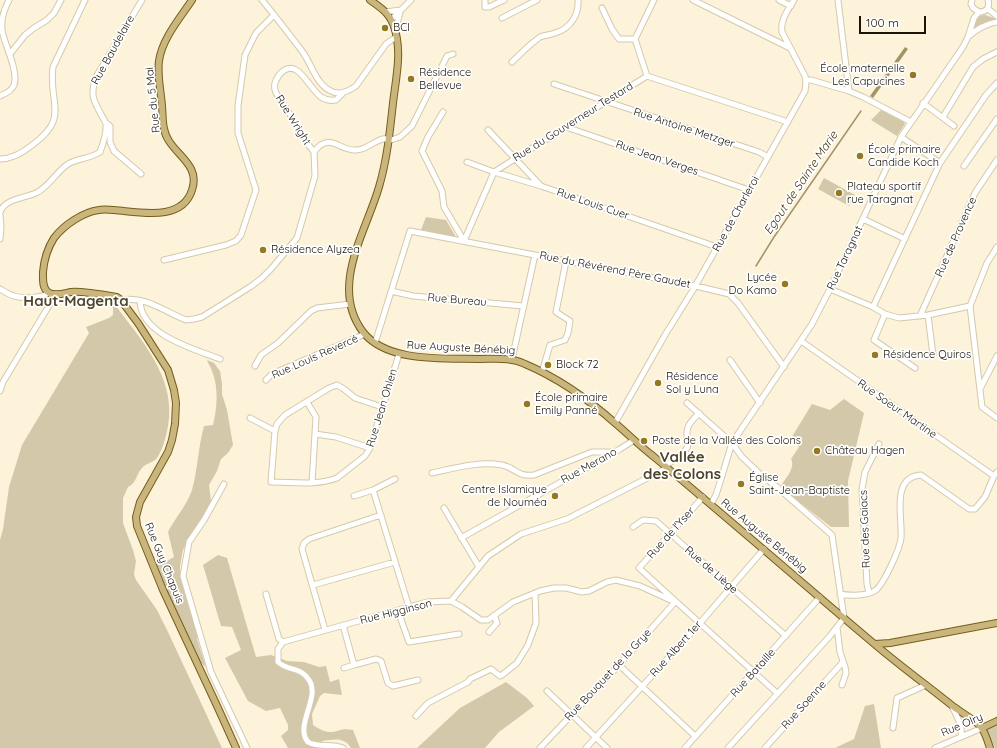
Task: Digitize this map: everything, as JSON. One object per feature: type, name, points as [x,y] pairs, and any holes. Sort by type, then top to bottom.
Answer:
[{"type":"main road","name":"Rue du 5 Mai","points":[[52,294],[44,287],[44,262],[47,252],[58,234],[73,222],[100,209],[163,213],[174,210],[184,204],[190,196],[194,182],[189,164],[169,142],[164,129],[159,61],[168,38],[192,0]]},
{"type":"main road","name":"Rue Auguste Bénébig","points":[[370,0],[385,12],[391,20],[396,34],[398,60],[384,168],[380,185],[351,267],[348,283],[350,304],[355,320],[365,334],[375,343],[399,354],[455,358],[512,359],[522,362],[562,383],[615,422],[888,656],[982,728]]},
{"type":"main road","points":[[52,294],[74,292],[116,297],[122,300]]},
{"type":"main road","name":"Rue Guy Chapuis","points":[[122,300],[159,354],[168,370],[176,403],[175,424],[172,440],[168,452],[140,502],[136,517],[137,526],[163,590],[236,748]]},
{"type":"main road","points":[[875,644],[890,643],[997,623]]},
{"type":"main road","points":[[888,656],[886,650],[890,643]]},
{"type":"main road","name":"Rue Olry","points":[[982,728],[997,721]]},
{"type":"main road","points":[[982,728],[990,748]]},
{"type":"street","points":[[0,96],[9,92],[14,84],[15,73],[2,29],[2,18],[9,0]]},
{"type":"street","points":[[10,54],[25,35],[54,14],[61,0]]},
{"type":"street","points":[[0,159],[14,156],[26,150],[37,142],[51,128],[55,119],[56,107],[52,78],[53,67],[85,0]]},
{"type":"street","name":"Rue Baudelaire","points":[[141,174],[114,151],[110,142],[110,126],[106,123],[94,102],[92,87],[96,77],[142,0]]},
{"type":"street","points":[[262,0],[304,53],[316,76],[325,87],[334,92],[343,93],[350,91],[356,86],[384,47],[396,34],[398,17],[402,9]]},
{"type":"street","points":[[391,20],[411,0]]},
{"type":"street","points":[[485,0],[485,7],[489,7],[504,0]]},
{"type":"street","points":[[502,18],[537,0]]},
{"type":"street","points":[[512,62],[539,38],[544,35],[556,33],[569,25],[574,19],[578,7],[578,0]]},
{"type":"street","points":[[654,0],[635,40],[647,76],[788,122]]},
{"type":"street","points":[[693,0],[791,48]]},
{"type":"street","points":[[779,0],[791,6]]},
{"type":"street","points":[[794,0],[783,20],[781,27],[782,32],[806,80],[811,80],[849,91],[864,97],[911,122]]},
{"type":"street","points":[[838,0],[849,91]]},
{"type":"street","points":[[972,0],[973,8],[979,12],[984,12],[988,9]]},
{"type":"street","points":[[988,9],[989,0]]},
{"type":"street","points":[[602,8],[612,29],[619,39],[635,40]]},
{"type":"street","points":[[385,12],[402,9]]},
{"type":"street","points":[[988,9],[997,16]]},
{"type":"street","name":"Rue Taragnat","points":[[711,504],[716,495],[732,443],[812,324],[830,289],[901,137],[968,37],[974,18],[979,12]]},
{"type":"street","points":[[164,260],[226,245],[236,241],[241,235],[256,190],[238,133],[238,106],[245,55],[256,33],[274,15]]},
{"type":"street","points":[[968,37],[975,31],[997,22]]},
{"type":"street","points":[[384,47],[390,42],[398,47]]},
{"type":"street","points":[[943,117],[973,67],[983,59],[997,52]]},
{"type":"street","points":[[122,300],[131,299],[140,301],[177,317],[186,320],[194,320],[202,317],[250,287],[262,278],[276,264],[297,238],[315,176],[314,152],[320,145],[327,142],[336,143],[353,150],[363,150],[381,139],[388,140],[400,138],[412,126],[447,56],[453,54]]},
{"type":"street","name":"Rue Wright","points":[[314,152],[276,93],[274,89],[275,82],[284,70],[290,68],[299,72],[308,84],[323,98],[336,100],[343,93]]},
{"type":"street","name":"Rue du Gouverneur Testard","points":[[494,172],[647,76]]},
{"type":"street","name":"Rue de Charleroi","points":[[615,422],[696,286],[788,122],[805,91],[806,80]]},
{"type":"street","points":[[873,308],[940,163],[986,95],[997,83]]},
{"type":"street","name":"Rue Antoine Metzger","points":[[554,84],[759,152],[768,157]]},
{"type":"street","points":[[923,103],[954,126]]},
{"type":"street","points":[[443,112],[428,136],[422,151],[442,191],[444,207],[464,241]]},
{"type":"street","points":[[964,166],[997,118]]},
{"type":"street","points":[[0,239],[1,208],[5,204],[28,197],[46,187],[57,174],[76,160],[91,157],[100,152],[106,131],[106,123]]},
{"type":"street","name":"Rue Jean Verges","points":[[566,127],[749,190]]},
{"type":"street","points":[[488,130],[541,186]]},
{"type":"street","points":[[901,137],[940,163]]},
{"type":"street","name":"Rue de Provence","points":[[920,316],[975,193],[997,160]]},
{"type":"street","name":"Rue Louis Cuer","points":[[467,162],[684,234],[717,247]]},
{"type":"street","points":[[464,241],[494,172]]},
{"type":"street","points":[[863,219],[905,239]]},
{"type":"street","name":"Rue du Révérend Père Gaudet","points":[[391,291],[410,231],[464,241],[696,286],[730,294],[784,367]]},
{"type":"street","points":[[997,247],[987,263],[970,306],[982,407],[997,418]]},
{"type":"street","points":[[512,359],[535,255]]},
{"type":"street","points":[[542,372],[550,345],[565,340],[568,333],[570,321],[556,312],[566,261]]},
{"type":"street","points":[[0,289],[21,298],[52,294]]},
{"type":"street","points":[[830,289],[885,314],[899,318],[928,315],[970,306]]},
{"type":"street","points":[[375,343],[391,291]]},
{"type":"street","name":"Rue Bureau","points":[[391,291],[413,296],[523,306]]},
{"type":"street","points":[[0,391],[3,382],[52,294]]},
{"type":"street","points":[[140,301],[141,309],[147,320],[161,333],[220,359]]},
{"type":"street","points":[[255,366],[261,355],[278,343],[311,311],[317,308],[350,304]]},
{"type":"street","points":[[885,314],[874,340],[915,368]]},
{"type":"street","points":[[928,315],[933,355]]},
{"type":"street","name":"Rue Louis Revercé","points":[[266,380],[272,374],[365,334]]},
{"type":"street","name":"Rue Soeur Martine","points":[[801,341],[995,474]]},
{"type":"street","name":"Rue Jean Ohlen","points":[[275,431],[271,482],[312,483],[337,478],[365,456],[370,448],[399,354]]},
{"type":"street","points":[[980,387],[997,356]]},
{"type":"street","points":[[730,360],[760,403]]},
{"type":"street","points":[[250,418],[275,431],[277,424],[285,415],[337,385],[355,398],[382,407]]},
{"type":"street","points":[[307,402],[316,417],[312,483]]},
{"type":"street","points":[[687,403],[732,443],[742,457],[760,475],[777,487],[832,535],[844,618],[837,628],[728,748]]},
{"type":"street","points":[[699,413],[687,428],[687,449],[666,467],[568,519],[521,534],[488,556],[451,601],[481,620],[488,620],[513,602],[535,593],[554,588],[566,588],[582,592],[616,580],[640,586],[675,602],[777,693]]},
{"type":"street","points":[[315,434],[336,437],[370,448]]},
{"type":"street","name":"Rue Merano","points":[[461,538],[631,442],[633,439]]},
{"type":"street","name":"Rue des Gaiacs","points":[[869,593],[867,584],[862,489],[865,472],[879,444]]},
{"type":"street","points":[[432,473],[462,466],[487,464],[504,466],[520,475],[527,476],[534,475],[592,452],[612,452]]},
{"type":"street","points":[[840,594],[869,593],[877,589],[892,566],[901,538],[899,514],[901,490],[907,480],[914,476],[920,475],[969,509],[975,509],[985,497],[995,474]]},
{"type":"street","points":[[354,496],[373,490],[394,479]]},
{"type":"street","points":[[224,484],[204,520],[188,542],[183,576],[211,672],[247,748]]},
{"type":"street","points":[[373,490],[409,607]]},
{"type":"street","name":"Rue de l'Yser","points":[[675,602],[639,568],[703,497]]},
{"type":"street","points":[[444,508],[479,568]]},
{"type":"street","points":[[325,630],[302,549],[304,543],[309,539],[381,515]]},
{"type":"street","name":"Rue de Liège","points":[[633,528],[643,520],[656,522],[786,636]]},
{"type":"street","name":"Rue Albert 1er","points":[[586,748],[700,623],[764,549]]},
{"type":"street","points":[[313,585],[395,562]]},
{"type":"street","points":[[416,716],[428,703],[468,682],[470,679],[491,669],[500,676],[517,663],[528,645],[536,623],[535,593]]},
{"type":"street","points":[[266,594],[279,639],[283,642],[278,650],[278,662],[285,667],[299,670],[304,673],[312,686],[310,706],[304,725],[306,740],[314,746],[336,746],[343,748]]},
{"type":"street","name":"Rue Bataille","points":[[685,748],[820,597]]},
{"type":"street","name":"Rue Higginson","points":[[283,642],[427,602],[451,601]]},
{"type":"street","name":"Rue Bouquet de la Grye","points":[[540,748],[619,666],[675,602]]},
{"type":"street","points":[[398,611],[409,642],[459,634]]},
{"type":"street","points":[[488,632],[497,623],[494,615]]},
{"type":"street","points":[[343,625],[354,665]]},
{"type":"street","points":[[837,628],[840,652],[846,672],[842,685]]},
{"type":"street","points":[[344,668],[376,659],[381,661],[388,683],[393,686],[418,680]]},
{"type":"street","name":"Rue Soenne","points":[[765,748],[843,662]]},
{"type":"street","points":[[619,666],[695,736]]},
{"type":"street","points":[[893,728],[897,698],[926,685]]},
{"type":"street","points":[[547,691],[606,748]]},
{"type":"street","points":[[218,708],[226,704]]},
{"type":"street","points":[[952,705],[962,732],[961,736]]},
{"type":"street","name":"Rue Olry","points":[[935,748],[982,728]]},
{"type":"shaded area","points":[[985,15],[994,18],[994,21],[971,31],[977,16]]},
{"type":"shaded area","points":[[905,47],[908,49],[873,98],[870,96]]},
{"type":"shaded area","points":[[881,110],[904,122],[905,124],[897,136],[871,120]]},
{"type":"shaded area","name":"Plateau sportif rue Taragnat","points":[[824,178],[855,195],[849,206],[818,189]]},
{"type":"shaded area","points":[[426,217],[446,220],[456,237],[421,230]]},
{"type":"shaded area","points":[[113,302],[145,345],[162,375],[167,391],[169,408],[168,426],[163,447],[155,460],[142,468],[135,481],[128,487],[123,498],[123,523],[136,561],[134,574],[136,580],[157,610],[222,748],[0,748],[0,540],[9,487],[22,445],[89,333],[86,327],[113,315]]},
{"type":"shaded area","points":[[207,360],[214,363],[220,371],[222,394],[227,410],[233,445],[228,453],[221,459],[217,471],[209,485],[211,501],[205,514],[190,536],[183,550],[180,566],[180,577],[185,594],[188,595],[200,635],[197,639],[206,667],[194,657],[152,564],[161,564],[174,557],[168,532],[192,490],[204,426],[213,425],[216,412],[216,384]]},
{"type":"shaded area","points":[[844,399],[864,413],[848,481],[849,527],[831,527],[780,487],[791,470],[791,459],[799,447],[790,440],[812,404],[830,410]]},
{"type":"shaded area","points":[[218,555],[227,558],[256,657],[271,655],[287,661],[304,662],[319,667],[326,666],[330,682],[339,679],[342,695],[324,693],[320,696],[312,714],[313,725],[326,732],[347,729],[353,730],[360,748],[351,748],[348,744],[341,740],[334,740],[322,741],[321,748],[288,748],[281,736],[288,730],[288,725],[280,708],[266,711],[248,701],[225,658],[241,650],[232,627],[221,626],[203,565]]},
{"type":"shaded area","points":[[506,682],[527,698],[534,706],[499,732],[485,748],[417,748],[460,708]]},
{"type":"shaded area","points":[[874,704],[881,748],[835,748],[854,739],[865,706]]},
{"type":"shaded area","points":[[997,726],[997,748],[995,748],[986,731]]},
{"type":"waterway","name":"Egout de Sainte Marie","points":[[756,266],[774,237],[861,111]]},
{"type":"place","name":"BCI","points":[[385,28]]},
{"type":"place","name":"École maternelle Les Capucines","points":[[913,75]]},
{"type":"place","name":"Résidence Bellevue","points":[[411,79]]},
{"type":"place","name":"École primaire Candide Koch","points":[[860,156]]},
{"type":"place","name":"Plateau sportif rue Taragnat","points":[[839,193]]},
{"type":"place","name":"Résidence Alyzea","points":[[263,250]]},
{"type":"place","name":"Lycée Do Kamo","points":[[785,284]]},
{"type":"place","name":"Résidence Quiros","points":[[875,355]]},
{"type":"place","name":"Block 72","points":[[548,365]]},
{"type":"place","name":"Résidence Sol y Luna","points":[[658,383]]},
{"type":"place","name":"École primaire Emily Panné","points":[[527,404]]},
{"type":"place","name":"Poste de la Vallée des Colons","points":[[644,441]]},
{"type":"place","name":"Château Hagen","points":[[817,451]]},
{"type":"place","name":"Église Saint-Jean-Baptiste","points":[[741,484]]},
{"type":"place","name":"Centre Islamique de Nouméa","points":[[555,496]]},
{"type":"district","name":"Haut-Magenta","points":[[76,301]]},
{"type":"district","name":"Vallée des Colons","points":[[682,466]]}]
